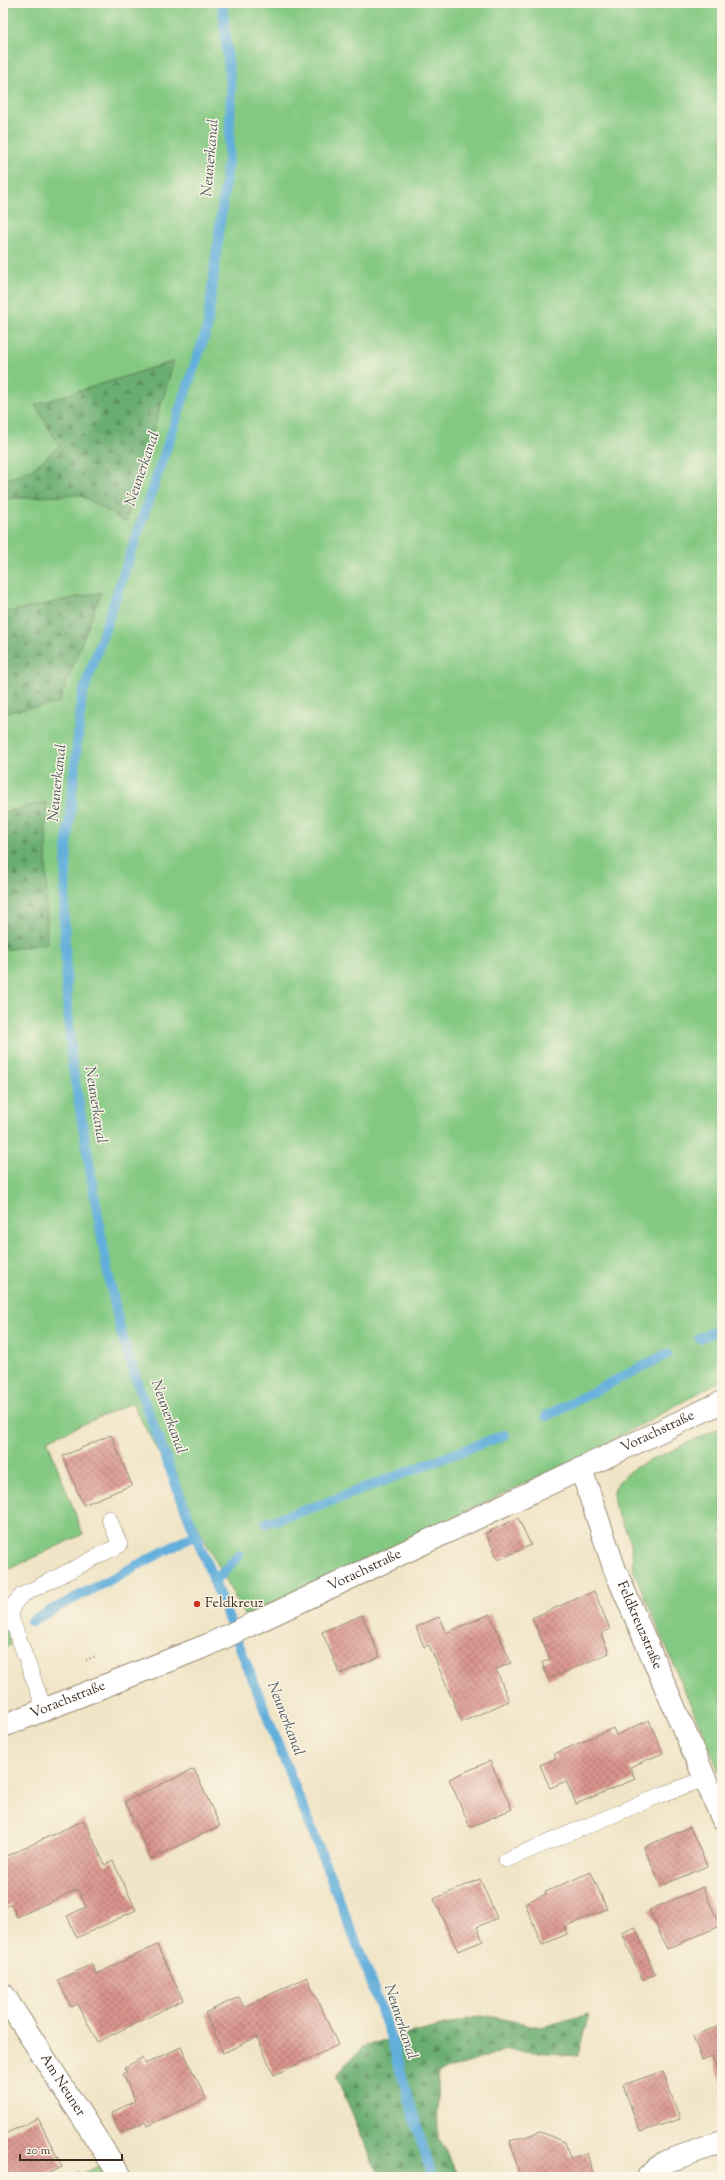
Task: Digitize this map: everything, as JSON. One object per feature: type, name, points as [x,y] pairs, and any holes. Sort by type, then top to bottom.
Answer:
[{"type":"street","name":"Vorachstraße","points":[[3,1726],[208,1645],[357,1573],[722,1402]]},
{"type":"street","name":"Feldkreuzstraße","points":[[581,1469],[615,1570],[722,1818]]},
{"type":"street","name":"Am Neuner","points":[[3,1994],[122,2177]]},
{"type":"street","points":[[648,2177],[665,2162],[722,2142]]},
{"type":"lane","points":[[45,1710],[11,1616],[13,1605],[22,1595],[120,1545],[109,1518]]},
{"type":"lane","points":[[506,1860],[663,1794],[705,1779]]},
{"type":"green space","points":[[3,3],[722,3],[722,1380],[591,1452],[245,1616],[132,1403],[47,1440],[83,1534],[3,1572]]},
{"type":"green space","points":[[174,361],[126,522],[80,495],[3,499],[5,480],[34,468],[59,446],[35,405]]},
{"type":"green space","points":[[101,592],[59,703],[3,713],[3,613]]},
{"type":"green space","points":[[46,802],[47,944],[3,950],[3,812]]},
{"type":"green space","points":[[722,1427],[722,1778],[633,1569],[631,1544],[614,1504],[614,1495],[616,1487],[622,1478],[634,1468]]},
{"type":"green space","points":[[3,1618],[11,1645],[3,1648]]},
{"type":"green space","points":[[589,2014],[578,2055],[507,2050],[437,2073],[438,2138],[460,2177],[379,2177],[336,2076],[363,2046],[484,2015],[541,2027]]},
{"type":"green space","points":[[111,2160],[121,2177],[76,2177]]},
{"type":"building","points":[[111,1435],[132,1485],[83,1505],[63,1456]]},
{"type":"building","points":[[518,1518],[531,1545],[498,1560],[486,1533]]},
{"type":"building","points":[[594,1591],[610,1629],[601,1634],[609,1653],[548,1679],[542,1663],[550,1659],[532,1618]]},
{"type":"building","points":[[490,1614],[511,1663],[496,1669],[509,1701],[462,1722],[429,1645],[424,1647],[416,1627],[439,1617],[446,1633]]},
{"type":"building","points":[[362,1615],[380,1657],[340,1674],[322,1632]]},
{"type":"building","points":[[649,1720],[663,1753],[630,1767],[635,1779],[576,1804],[566,1781],[550,1788],[540,1765],[556,1758],[554,1754],[613,1728],[616,1735]]},
{"type":"building","points":[[490,1761],[512,1809],[470,1827],[449,1779]]},
{"type":"building","points":[[194,1769],[220,1826],[151,1859],[125,1801]]},
{"type":"building","points":[[84,1820],[105,1865],[113,1861],[136,1910],[77,1938],[67,1916],[86,1907],[78,1889],[17,1917],[11,1904],[3,1908],[3,1858]]},
{"type":"building","points":[[690,1827],[707,1866],[661,1886],[644,1847]]},
{"type":"building","points":[[591,1872],[607,1909],[564,1927],[567,1934],[542,1945],[525,1903],[546,1894],[545,1892]]},
{"type":"building","points":[[480,1879],[497,1918],[477,1927],[483,1941],[458,1951],[434,1899]]},
{"type":"building","points":[[703,1887],[720,1926],[667,1949],[649,1910]]},
{"type":"building","points":[[635,1927],[655,1974],[642,1980],[622,1933]]},
{"type":"building","points":[[157,1945],[183,2000],[97,2042],[78,2004],[71,2007],[58,1980],[92,1964],[96,1974]]},
{"type":"building","points":[[307,1977],[338,2045],[274,2075],[257,2037],[223,2053],[205,2013],[239,1997],[244,2007]]},
{"type":"building","points":[[722,2025],[722,2082],[712,2056],[702,2060],[693,2036]]},
{"type":"building","points":[[181,2047],[206,2099],[147,2126],[145,2122],[120,2133],[111,2113],[135,2101],[123,2074],[127,2072],[125,2067],[142,2058],[145,2064]]},
{"type":"building","points":[[663,2071],[680,2119],[640,2132],[623,2085]]},
{"type":"building","points":[[38,2118],[62,2167],[42,2177],[3,2177],[3,2135]]},
{"type":"building","points":[[541,2132],[565,2142],[570,2158],[587,2153],[594,2177],[520,2177],[510,2141]]},
{"type":"waterway","name":"Neunerkanal","points":[[222,3],[231,89],[229,153],[207,329],[82,696],[67,844],[64,918],[67,999],[72,1063],[107,1269],[121,1332],[137,1382],[174,1480],[365,1965],[388,2029],[432,2177]]},
{"type":"waterway","points":[[699,1338],[722,1329]]},
{"type":"waterway","points":[[546,1416],[667,1354]]},
{"type":"waterway","points":[[266,1523],[331,1501],[504,1435]]},
{"type":"waterway","points":[[31,1621],[197,1534]]},
{"type":"waterway","points":[[215,1581],[239,1555]]},
{"type":"place","name":"Feldkreuz","points":[[197,1604]]}]
